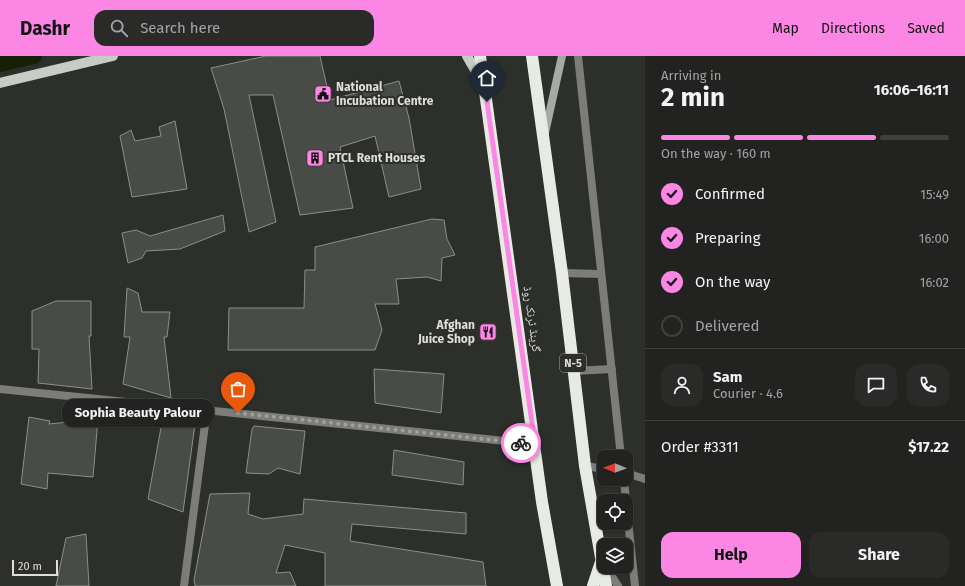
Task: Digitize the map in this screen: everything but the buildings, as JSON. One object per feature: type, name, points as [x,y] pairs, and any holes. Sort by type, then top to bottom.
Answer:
[{"type":"highway","name":"گرینڈ ٹرنک روڈ","points":[[480,56],[542,502],[557,586]]},
{"type":"highway","name":"N-5","points":[[532,56],[562,273],[585,466],[599,538]]},
{"type":"highway","points":[[593,586],[599,574]]},
{"type":"highway","name":"N-5","points":[[605,574],[606,586]]},
{"type":"main road","points":[[0,83],[112,56]]},
{"type":"main road","points":[[467,56],[485,87]]},
{"type":"main road","points":[[544,140],[562,56]]},
{"type":"street","points":[[578,56],[620,450]]},
{"type":"street","points":[[562,273],[601,274]]},
{"type":"street","points":[[574,371],[612,369]]},
{"type":"street","points":[[0,389],[207,409],[535,444]]},
{"type":"street","points":[[184,586],[207,409]]},
{"type":"street","points":[[585,466],[597,468]]},
{"type":"street","points":[[633,475],[645,479]]},
{"type":"street","points":[[629,530],[635,586]]},
{"type":"street","points":[[610,574],[618,586]]},
{"type":"waterway","points":[[0,64],[34,56]]},
{"type":"way so far","points":[[238,413],[521,443]]},
{"type":"place","name":"National Incubation Centre","points":[[323,94]]},
{"type":"place","name":"PTCL Rent Houses","points":[[315,158]]},
{"type":"place","name":"Afghan Juice Shop","points":[[488,332]]},
{"type":"place","name":"Sophia Beauty Palour","points":[[238,413]]},
{"type":"route","points":[[487,102],[535,444],[521,443]]}]
